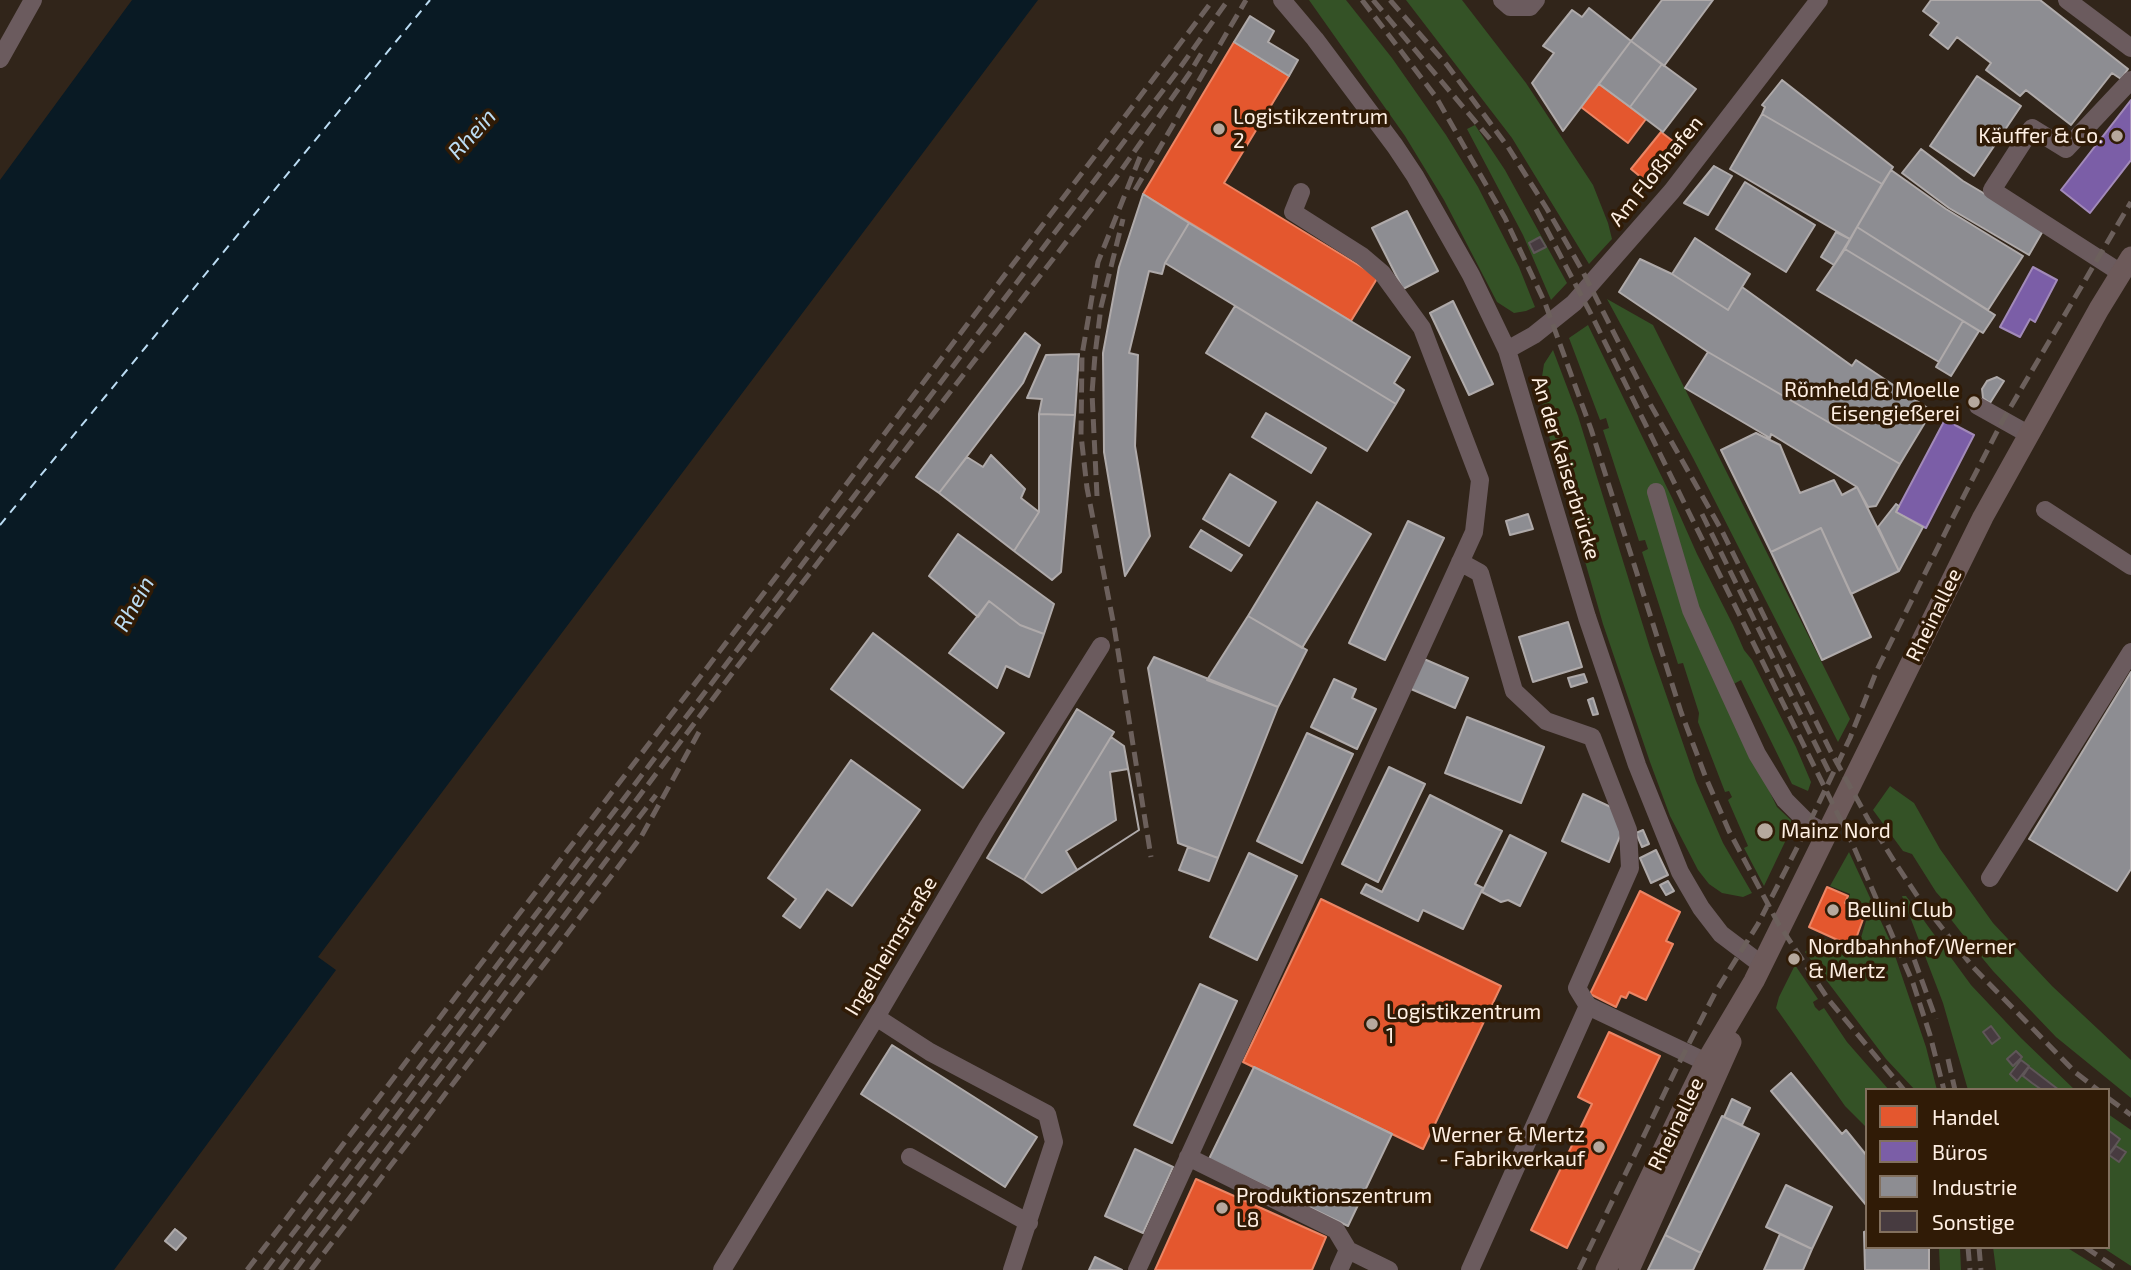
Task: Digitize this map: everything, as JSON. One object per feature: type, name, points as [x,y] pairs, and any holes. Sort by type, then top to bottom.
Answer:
[{"type":"main road","name":"Rheinallee","points":[[1606,1270],[1706,1062],[1758,973],[1983,517],[2126,265]]},
{"type":"main road","name":"Rheinallee","points":[[1629,1270],[1725,1057],[1758,973]]},
{"type":"street","points":[[0,60],[33,0]]},
{"type":"street","name":"An der Kaiserbrücke","points":[[1282,0],[1315,39],[1415,176],[1471,275],[1507,349],[1587,617],[1637,765],[1679,872],[1694,898],[1721,934],[1758,973]]},
{"type":"street","points":[[1502,0],[1510,7],[1530,7],[1536,0]]},
{"type":"street","name":"Am Floßhafen","points":[[1507,349],[1534,335],[1574,303],[1672,191],[1819,0]]},
{"type":"street","points":[[2067,0],[2131,47]]},
{"type":"street","points":[[2126,265],[1992,190],[2032,128],[2066,149],[2131,80]]},
{"type":"street","points":[[1136,1270],[1474,532],[1480,480],[1422,328],[1382,272],[1293,212],[1301,192]]},
{"type":"street","points":[[1978,406],[2028,434]]},
{"type":"street","points":[[1656,492],[1691,610],[1757,754],[1785,800],[1802,818],[1826,833]]},
{"type":"street","points":[[2045,510],[2131,566]]},
{"type":"street","points":[[1460,562],[1480,573],[1514,691],[1546,722],[1592,737],[1628,830],[1630,868],[1577,988],[1588,1006],[1706,1062]]},
{"type":"street","name":"Ingelheimstraße","points":[[722,1270],[987,828],[1101,646]]},
{"type":"street","points":[[1990,878],[2131,652]]},
{"type":"street","points":[[1470,1270],[1588,1006]]},
{"type":"street","points":[[876,1017],[930,1052],[1047,1114],[1054,1142],[1012,1270]]},
{"type":"street","points":[[910,1157],[1029,1223]]},
{"type":"street","points":[[1188,1157],[1336,1230],[1348,1250],[1389,1270]]},
{"type":"street","points":[[1339,1270],[1348,1250]]},
{"type":"green space","points":[[1309,0],[1346,0],[1392,58],[1446,135],[1478,187],[1519,267],[1535,307],[1514,313],[1497,302],[1444,200],[1405,136]]},
{"type":"green space","points":[[1406,0],[1462,0],[1526,83],[1593,185],[1608,223],[1612,239],[1589,264],[1512,138]]},
{"type":"green space","points":[[1475,125],[1505,170],[1567,283],[1551,300],[1523,235],[1467,129]]},
{"type":"green space","points":[[1607,299],[1653,325],[1850,719],[1838,742],[1693,458]]},
{"type":"green space","points":[[1588,325],[1697,554],[1796,747],[1811,782],[1808,791],[1792,784],[1741,680],[1721,691],[1777,807],[1794,823],[1764,886],[1744,848],[1748,846],[1728,800],[1732,797],[1729,791],[1725,792],[1698,722],[1699,713],[1683,663],[1678,664],[1642,552],[1648,549],[1645,540],[1639,541],[1603,430],[1609,428],[1606,418],[1600,420],[1569,338]]},
{"type":"green space","points":[[1553,350],[1578,416],[1650,648],[1696,781],[1723,843],[1752,893],[1743,897],[1722,893],[1709,884],[1698,870],[1670,816],[1650,762],[1603,624],[1547,429],[1540,390],[1544,364]]},
{"type":"green space","points":[[1890,786],[1914,803],[1940,849],[1993,923],[2052,986],[2131,1060],[2131,1098],[2056,1037],[1993,971],[1946,913],[1951,909],[1936,892],[1912,854],[1903,851],[1873,810]]},
{"type":"green space","points":[[1849,852],[1890,941],[1926,1047],[1936,1088],[1913,1088],[1886,1059],[1805,952],[1819,937],[1857,951],[1868,914],[1866,909],[1848,901],[1850,894],[1830,886]]},
{"type":"green space","points":[[1902,896],[1906,896],[1971,985],[2073,1088],[1967,1088],[1943,1003]]},
{"type":"green space","points":[[1795,965],[1818,999],[1813,1002],[1815,1007],[1819,1011],[1824,1008],[1847,1042],[1887,1088],[1865,1088],[1865,1126],[1845,1106],[1776,1008]]},
{"type":"green space","points":[[2110,1115],[2131,1130],[2131,1266],[2105,1249],[2110,1249]]},
{"type":"green space","points":[[1939,1249],[1960,1249],[1961,1270],[1940,1270]]},
{"type":"green space","points":[[1993,1249],[2069,1249],[2103,1270],[1996,1270]]},
{"type":"water","name":"Rhein","points":[[132,0],[1038,0],[318,957],[336,970],[114,1270],[0,1270],[0,180]]},
{"type":"building: Handel","name":"Logistikzentrum 2","points":[[1234,42],[1289,76],[1224,183],[1378,277],[1351,321],[1143,194]]},
{"type":"building: Handel","points":[[1599,84],[1646,119],[1628,143],[1581,107]]},
{"type":"building: Handel","points":[[1661,132],[1678,145],[1648,183],[1631,169]]},
{"type":"building: Handel","points":[[1827,887],[1848,896],[1845,903],[1866,911],[1853,947],[1809,927]]},
{"type":"building: Handel","points":[[1640,891],[1680,912],[1666,941],[1673,944],[1646,1000],[1629,992],[1626,998],[1621,996],[1616,1007],[1590,994]]},
{"type":"building: Handel","name":"Logistikzentrum 1","points":[[1321,899],[1501,986],[1423,1149],[1243,1062]]},
{"type":"building: Handel","points":[[1609,1032],[1660,1056],[1567,1248],[1531,1230],[1592,1104],[1578,1097]]},
{"type":"building: Handel","name":"Produktionszentrum L8","points":[[1196,1179],[1326,1237],[1312,1270],[1155,1270]]},
{"type":"building: Büros","name":"Käuffer & Co.","points":[[2131,100],[2131,160],[2090,213],[2061,190]]},
{"type":"building: Büros","points":[[2033,267],[2057,280],[2035,322],[2030,319],[2020,337],[2000,327]]},
{"type":"building: Büros","points":[[1949,412],[1958,417],[1955,425],[1974,435],[1926,528],[1896,512]]},
{"type":"building: Industrie","points":[[1662,0],[1713,0],[1664,66],[1631,41]]},
{"type":"building: Industrie","points":[[1931,0],[2040,0],[2128,69],[2121,79],[2112,73],[2071,125],[2026,90],[2020,96],[1986,70],[1991,63],[1957,37],[1948,49],[1930,35],[1939,23],[1923,11]]},
{"type":"building: Industrie","points":[[1589,8],[1631,41],[1563,131],[1532,83],[1554,53],[1543,46],[1572,10],[1582,17]]},
{"type":"building: Industrie","points":[[1250,16],[1274,31],[1268,42],[1298,60],[1289,76],[1234,42]]},
{"type":"building: Industrie","points":[[1631,41],[1662,64],[1630,107],[1599,84]]},
{"type":"building: Industrie","points":[[1662,64],[1696,89],[1663,132],[1630,107]]},
{"type":"building: Industrie","points":[[1977,76],[2021,106],[1974,176],[1930,146]]},
{"type":"building: Industrie","points":[[1782,80],[1893,167],[1882,184],[1762,114],[1765,107],[1762,105]]},
{"type":"building: Industrie","points":[[1762,114],[1882,184],[1850,239],[1730,169]]},
{"type":"building: Industrie","points":[[1921,149],[1963,181],[2044,229],[2029,255],[1949,208],[1902,173]]},
{"type":"building: Industrie","points":[[1714,166],[1732,176],[1708,215],[1684,203]]},
{"type":"building: Industrie","points":[[1891,170],[1946,209],[2023,256],[1988,310],[1857,227]]},
{"type":"building: Industrie","points":[[1745,182],[1815,225],[1786,272],[1716,229]]},
{"type":"building: Industrie","points":[[1143,194],[1189,223],[1165,263],[1162,274],[1149,271],[1129,353],[1138,355],[1135,446],[1150,536],[1125,576],[1104,452],[1103,353],[1119,267]]},
{"type":"building: Industrie","points":[[1407,211],[1438,271],[1403,289],[1372,228]]},
{"type":"building: Industrie","points":[[1189,223],[1410,357],[1394,383],[1404,390],[1396,404],[1165,263]]},
{"type":"building: Industrie","points":[[1857,227],[1995,315],[1983,333],[1845,249]]},
{"type":"building: Industrie","points":[[1836,232],[1850,239],[1834,265],[1821,257]]},
{"type":"building: Industrie","points":[[1695,238],[1750,274],[1728,310],[1672,274]]},
{"type":"building: Industrie","points":[[1845,249],[1963,321],[1939,362],[1817,290]]},
{"type":"building: Industrie","points":[[1640,259],[1672,274],[1728,310],[1742,287],[1852,366],[1856,360],[1932,411],[1900,464],[1708,352],[1619,292]]},
{"type":"building: Industrie","points":[[1453,301],[1493,384],[1469,395],[1430,313]]},
{"type":"building: Industrie","points":[[1235,306],[1396,404],[1367,451],[1206,353]]},
{"type":"building: Industrie","points":[[1963,321],[1979,331],[1951,376],[1936,367]]},
{"type":"building: Industrie","points":[[1025,333],[1040,345],[1023,383],[939,493],[916,477]]},
{"type":"building: Industrie","points":[[1708,352],[1900,464],[1876,506],[1868,507],[1857,487],[1771,434],[1770,438],[1685,388]]},
{"type":"building: Industrie","points":[[1079,354],[1075,415],[1039,414],[1042,399],[1027,398],[1046,355]]},
{"type":"building: Industrie","points":[[1997,377],[2004,381],[1990,403],[1983,398],[1982,389],[1987,381]]},
{"type":"building: Industrie","points":[[1266,413],[1326,448],[1311,473],[1252,437]]},
{"type":"building: Industrie","points":[[1039,414],[1075,415],[1061,572],[1052,580],[1014,551],[1039,512]]},
{"type":"building: Industrie","points":[[1756,433],[1780,445],[1800,493],[1834,480],[1842,495],[1857,487],[1899,571],[1851,594],[1821,528],[1771,552],[1721,450]]},
{"type":"building: Industrie","points":[[991,455],[1025,489],[1021,498],[1039,512],[1014,551],[939,493],[967,457],[983,467]]},
{"type":"building: Industrie","points":[[1230,474],[1276,502],[1249,546],[1203,519]]},
{"type":"building: Industrie","points":[[1317,502],[1371,534],[1302,648],[1248,616]]},
{"type":"building: Industrie","points":[[1896,504],[1899,506],[1896,512],[1923,527],[1899,571],[1878,527]]},
{"type":"building: Industrie","points":[[1528,514],[1533,529],[1510,535],[1506,521]]},
{"type":"building: Industrie","points":[[1408,521],[1444,538],[1385,660],[1349,643]]},
{"type":"building: Industrie","points":[[1821,528],[1871,637],[1822,660],[1771,552]]},
{"type":"building: Industrie","points":[[1201,530],[1242,555],[1231,571],[1190,547]]},
{"type":"building: Industrie","points":[[958,534],[1054,604],[1044,634],[1020,625],[989,601],[978,617],[929,576]]},
{"type":"building: Industrie","points":[[989,601],[1020,625],[1044,634],[1029,677],[1006,666],[997,688],[949,653]]},
{"type":"building: Industrie","points":[[1248,616],[1307,650],[1278,707],[1207,680]]},
{"type":"building: Industrie","points":[[1568,622],[1582,667],[1533,682],[1519,637]]},
{"type":"building: Industrie","points":[[873,633],[1004,733],[963,788],[831,689]]},
{"type":"building: Industrie","points":[[1154,657],[1278,707],[1218,858],[1178,843],[1148,668]]},
{"type":"building: Industrie","points":[[1424,659],[1468,678],[1455,708],[1411,689]]},
{"type":"building: Industrie","points":[[2131,672],[2131,869],[2117,891],[2029,839]]},
{"type":"building: Industrie","points":[[1584,674],[1587,682],[1571,687],[1568,678]]},
{"type":"building: Industrie","points":[[1334,679],[1356,689],[1352,698],[1376,709],[1357,749],[1311,727]]},
{"type":"building: Industrie","points":[[1593,698],[1598,714],[1593,715],[1588,700]]},
{"type":"building: Industrie","points":[[1077,709],[1114,732],[1024,880],[987,858]]},
{"type":"building: Industrie","points":[[1467,717],[1544,747],[1521,803],[1445,773]]},
{"type":"building: Industrie","points":[[1307,733],[1353,754],[1302,863],[1257,841]]},
{"type":"building: Industrie","points":[[1111,737],[1124,746],[1139,830],[1042,893],[1024,880]]},
{"type":"building: Industrie","points":[[851,760],[920,810],[852,906],[827,889],[800,928],[783,916],[796,899],[768,878]]},
{"type":"building: Industrie","points":[[1389,767],[1425,784],[1378,882],[1342,864]]},
{"type":"building: Industrie","points":[[1128,769],[1139,830],[1077,870],[1066,851],[1116,820],[1110,772]]},
{"type":"building: Industrie","points":[[1583,794],[1615,809],[1623,829],[1609,862],[1562,841]]},
{"type":"building: Industrie","points":[[1430,795],[1502,831],[1475,884],[1483,888],[1463,929],[1423,910],[1418,921],[1361,893],[1366,884],[1382,892]]},
{"type":"building: Industrie","points":[[1643,830],[1649,844],[1642,847],[1636,833]]},
{"type":"building: Industrie","points":[[1510,835],[1546,853],[1520,906],[1508,900],[1501,902],[1482,892]]},
{"type":"building: Industrie","points":[[1188,847],[1218,858],[1209,881],[1179,870]]},
{"type":"building: Industrie","points":[[1656,850],[1668,875],[1651,883],[1640,858]]},
{"type":"building: Industrie","points":[[1249,853],[1297,876],[1257,960],[1210,937]]},
{"type":"building: Industrie","points":[[1668,881],[1674,891],[1666,895],[1660,885]]},
{"type":"building: Industrie","points":[[1200,984],[1237,1001],[1172,1143],[1134,1125]]},
{"type":"building: Industrie","points":[[892,1045],[1037,1137],[1005,1187],[861,1094]]},
{"type":"building: Industrie","points":[[1254,1067],[1392,1134],[1348,1226],[1209,1159]]},
{"type":"building: Industrie","points":[[1791,1073],[1842,1134],[1846,1130],[1865,1154],[1865,1204],[1771,1091]]},
{"type":"building: Industrie","points":[[1732,1099],[1750,1108],[1742,1125],[1724,1117]]},
{"type":"building: Industrie","points":[[1722,1116],[1759,1134],[1701,1253],[1665,1235]]},
{"type":"building: Industrie","points":[[1135,1149],[1173,1167],[1143,1233],[1105,1216]]},
{"type":"building: Industrie","points":[[1786,1185],[1832,1207],[1812,1249],[1766,1227]]},
{"type":"building: Industrie","points":[[175,1229],[186,1238],[176,1250],[165,1241]]},
{"type":"building: Industrie","points":[[1864,1232],[1865,1249],[1929,1249],[1929,1270],[1865,1270]]},
{"type":"building: Industrie","points":[[1780,1234],[1812,1249],[1803,1270],[1764,1270]]},
{"type":"building: Industrie","points":[[1665,1235],[1701,1253],[1693,1270],[1648,1270]]},
{"type":"building: Industrie","points":[[1095,1257],[1122,1270],[1089,1270]]},
{"type":"building: Sonstige","points":[[1540,237],[1546,247],[1534,253],[1529,243]]},
{"type":"building: Sonstige","points":[[1991,1026],[2000,1038],[1992,1044],[1983,1032]]},
{"type":"building: Sonstige","points":[[2016,1051],[2022,1057],[2013,1066],[2007,1059]]},
{"type":"building: Sonstige","points":[[2021,1060],[2029,1066],[2017,1081],[2010,1074]]},
{"type":"building: Sonstige","points":[[2029,1067],[2056,1088],[2039,1088],[2023,1076]]},
{"type":"building: Sonstige","points":[[2110,1132],[2120,1139],[2110,1153]]},
{"type":"building: Sonstige","points":[[2116,1146],[2126,1152],[2119,1162],[2110,1154]]},
{"type":"ferry route","points":[[0,525],[430,0]]},
{"type":"railway","points":[[247,1270],[1213,0]]},
{"type":"railway","points":[[265,1270],[1177,72],[1228,0]]},
{"type":"railway","points":[[1135,190],[1246,0]]},
{"type":"railway","points":[[1362,0],[1436,97],[1505,218],[1545,303],[1591,429],[1681,712],[1729,831],[1778,923],[1828,999],[1902,1088]]},
{"type":"railway","points":[[1373,0],[1490,139]]},
{"type":"railway","points":[[1390,0],[1447,65],[1508,147],[1547,209],[1582,270],[1649,402],[1722,531],[1831,752],[1894,861],[1920,900],[1972,966],[2075,1072],[2095,1088]]},
{"type":"railway","points":[[280,1270],[734,671],[1115,179],[1204,49]]},
{"type":"railway","points":[[1140,157],[1098,262],[1082,355],[1081,435],[1087,488],[1114,626],[1151,857]]},
{"type":"railway","points":[[1579,1270],[1715,993],[1758,924],[1802,838],[1850,738],[1877,670],[2003,420],[2131,202]]},
{"type":"railway","points":[[1536,209],[1593,318],[1853,845],[1913,983],[1943,1088]]},
{"type":"railway","points":[[1097,496],[1092,393],[1095,355],[1101,307],[1123,219]]},
{"type":"railway","points":[[1702,514],[1832,778]]},
{"type":"railway","points":[[311,1270],[641,837],[699,732]]},
{"type":"railway","points":[[295,1270],[656,795]]},
{"type":"railway","points":[[1907,940],[1936,1019]]},
{"type":"railway","points":[[1948,1059],[1955,1088]]},
{"type":"railway","points":[[2110,1099],[2131,1115]]},
{"type":"railway","points":[[1968,1249],[1970,1270]]},
{"type":"railway","points":[[1979,1249],[1981,1270]]},
{"type":"railway","points":[[2088,1249],[2119,1270]]},
{"type":"place","name":"Logistikzentrum 2","points":[[1219,129]]},
{"type":"place","name":"Käuffer & Co.","points":[[2117,136]]},
{"type":"place","name":"Römheld & Moelle Eisengießerei","points":[[1974,402]]},
{"type":"place","name":"Mainz Nord","points":[[1765,831]]},
{"type":"place","name":"Bellini Club","points":[[1833,910]]},
{"type":"place","name":"Nordbahnhof/Werner & Mertz","points":[[1794,959]]},
{"type":"place","name":"Logistikzentrum 1","points":[[1372,1024]]},
{"type":"place","name":"Werner & Mertz - Fabrikverkauf","points":[[1599,1147]]},
{"type":"place","name":"Produktionszentrum L8","points":[[1222,1208]]}]
